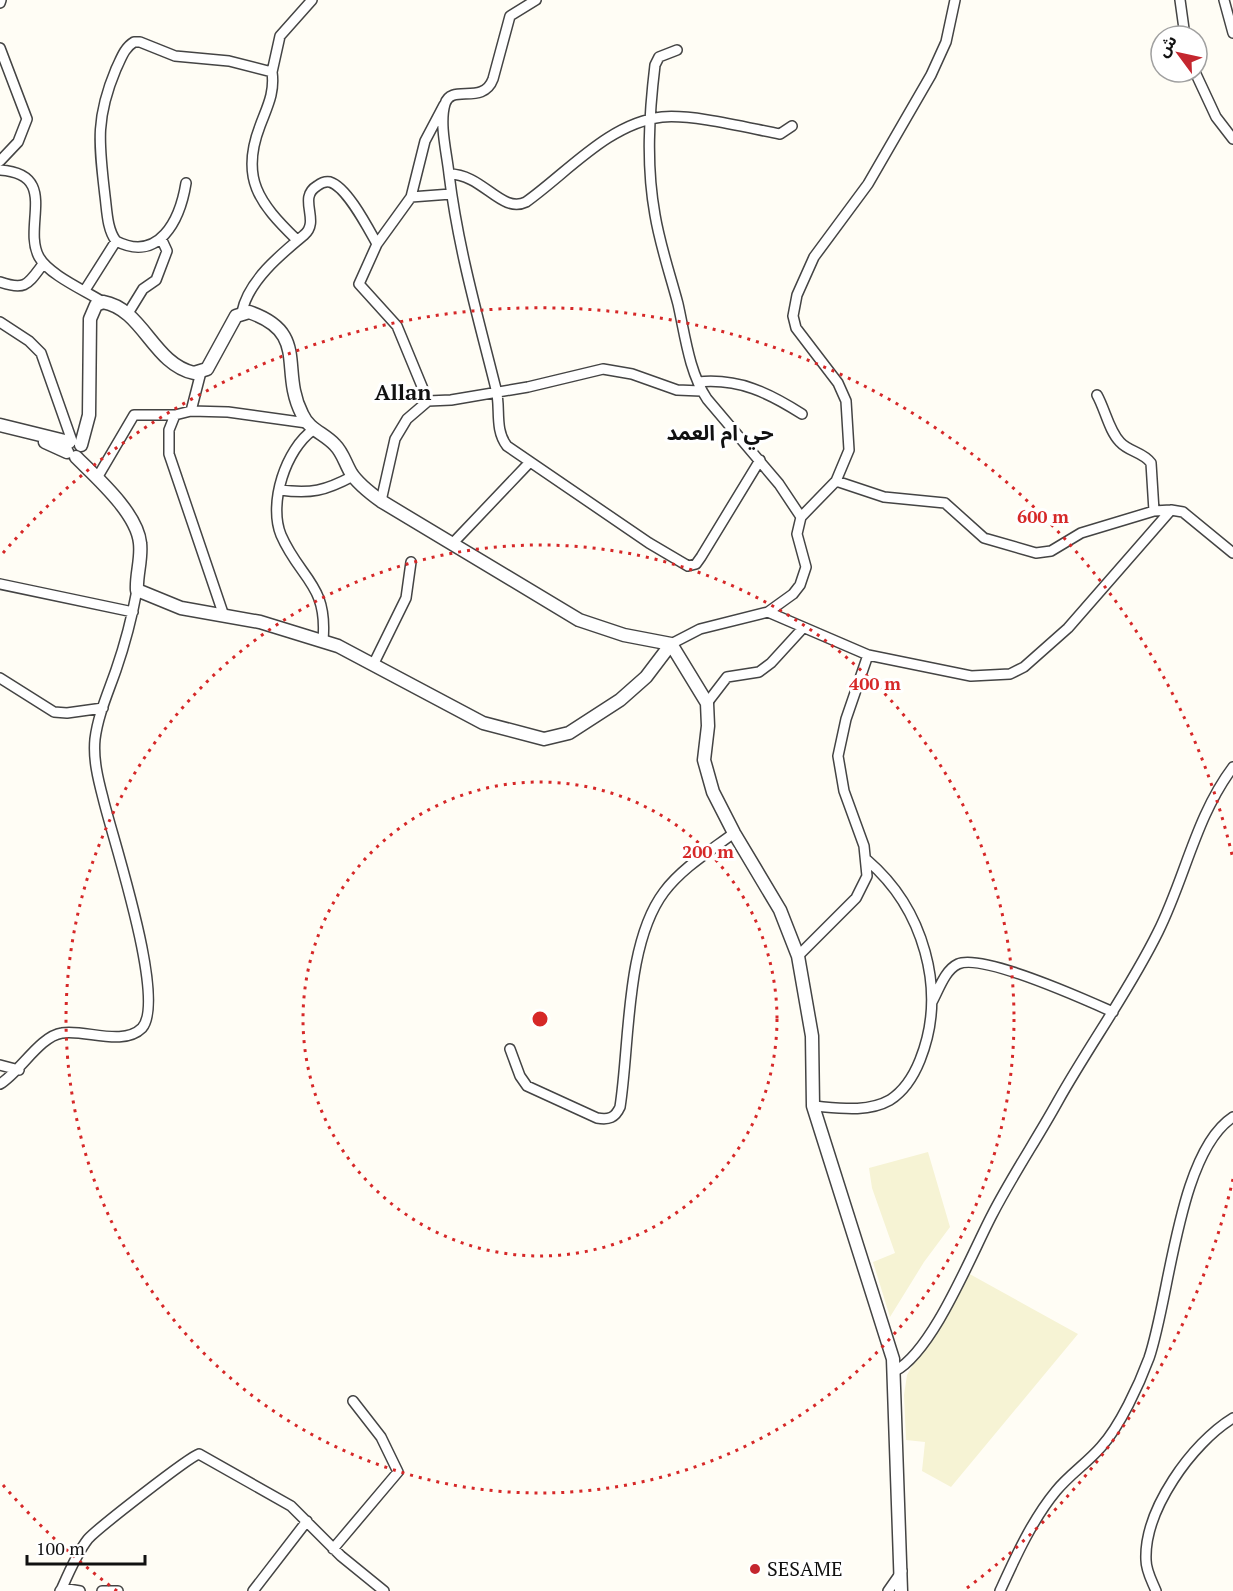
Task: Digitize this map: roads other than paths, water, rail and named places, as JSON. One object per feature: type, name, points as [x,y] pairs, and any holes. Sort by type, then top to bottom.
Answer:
[{"type":"street","points":[[296,239],[268,210],[253,185],[253,147],[271,99],[272,72],[280,36],[312,0]]},
{"type":"street","points":[[428,401],[397,326],[359,284],[377,244],[411,196],[425,141],[444,105],[451,96],[480,93],[488,89],[493,79],[510,16],[536,0]]},
{"type":"street","points":[[137,591],[181,608],[260,622],[323,640],[374,663],[483,723],[531,737],[552,740],[583,726],[626,695],[646,677],[671,644],[700,629],[768,612],[793,594],[804,577],[805,559],[797,534],[801,517],[836,481],[849,450],[846,401],[838,383],[796,328],[794,304],[808,267],[868,184],[942,53],[955,0]]},
{"type":"street","points":[[1180,0],[1183,24]]},
{"type":"street","points":[[1224,0],[1233,33]]},
{"type":"street","points":[[116,241],[108,216],[99,129],[105,98],[127,47],[134,42],[140,42],[175,56],[229,61],[272,72]]},
{"type":"street","points":[[0,48],[27,119],[18,142],[0,161]]},
{"type":"street","points":[[677,50],[659,57],[655,65],[650,120],[650,176],[655,217],[686,345],[700,386],[788,496],[801,517]]},
{"type":"street","points":[[1201,84],[1216,117],[1233,139]]},
{"type":"street","points":[[444,105],[451,194],[464,266],[497,392],[500,432],[503,441],[649,543],[688,566],[696,564],[701,557],[759,460]]},
{"type":"street","points":[[449,174],[469,177],[505,203],[520,205],[624,129],[650,120],[675,118],[780,134],[792,126]]},
{"type":"street","points":[[0,170],[23,175],[33,187],[36,202],[35,248],[44,264],[103,302],[111,303],[127,315],[168,360],[187,371],[201,372]]},
{"type":"street","points":[[191,411],[201,372],[212,363],[231,323],[242,312],[247,295],[296,239],[306,232],[310,223],[309,193],[318,185],[327,182],[347,197],[377,244]]},
{"type":"street","points":[[116,241],[144,249],[157,243],[180,207],[186,183]]},
{"type":"street","points":[[411,196],[451,194]]},
{"type":"street","points":[[127,315],[143,289],[158,278],[167,253],[162,238]]},
{"type":"street","points":[[85,290],[116,241]]},
{"type":"street","points":[[0,282],[22,287],[28,284],[44,264]]},
{"type":"street","points":[[73,447],[89,415],[90,320],[96,305],[103,302]]},
{"type":"street","points":[[242,312],[257,315],[284,333],[296,399],[310,426],[336,446],[353,476],[381,501],[579,620],[624,635],[671,644],[707,703],[705,770],[734,833],[780,910],[798,956],[812,1036],[813,1106],[883,1323],[895,1371],[901,1591]]},
{"type":"street","points":[[0,322],[24,337],[41,353],[73,447],[118,501],[138,534],[140,552],[133,612],[102,708],[95,742],[96,767],[135,917],[148,994],[148,1014],[143,1026],[132,1034],[115,1036],[58,1034],[43,1043],[19,1070],[0,1084]]},
{"type":"street","points":[[381,501],[395,439],[406,419],[428,401],[451,400],[497,392],[603,369],[632,374],[677,390],[733,382],[755,388],[802,414]]},
{"type":"street","points":[[1097,395],[1117,439],[1125,447],[1147,458],[1151,464],[1154,511]]},
{"type":"street","points":[[97,478],[134,415],[175,414],[191,411],[228,412],[310,426]]},
{"type":"street","points":[[175,414],[169,430],[170,454],[224,616]]},
{"type":"street","points":[[0,425],[73,447]]},
{"type":"street","points":[[310,426],[291,452],[280,490],[279,528],[321,602],[324,613],[323,640]]},
{"type":"street","points":[[452,544],[530,462]]},
{"type":"street","points":[[280,490],[313,492],[353,476]]},
{"type":"street","points":[[836,481],[884,497],[945,503],[984,538],[1000,545],[1036,553],[1051,551],[1081,533],[1154,511],[1171,510],[1182,512],[1233,553]]},
{"type":"street","points":[[768,612],[868,655],[971,676],[993,677],[1017,671],[1068,628],[1171,510]]},
{"type":"street","points":[[374,663],[405,598],[411,562]]},
{"type":"street","points":[[0,584],[133,612]]},
{"type":"street","points":[[707,703],[727,677],[759,672],[771,663],[803,628]]},
{"type":"street","points":[[798,956],[856,898],[866,883],[867,860],[842,784],[838,756],[846,718],[868,655]]},
{"type":"street","points":[[0,678],[54,712],[67,713],[102,708]]},
{"type":"street","points":[[895,1371],[910,1360],[930,1332],[958,1283],[992,1214],[1158,933],[1209,807],[1233,767]]},
{"type":"street","points":[[510,1049],[520,1076],[527,1086],[597,1118],[606,1120],[614,1116],[620,1107],[635,976],[650,915],[665,890],[681,873],[734,833]]},
{"type":"street","points":[[813,1106],[858,1109],[892,1099],[906,1085],[919,1063],[925,1046],[932,1002],[930,970],[911,913],[886,877],[867,860]]},
{"type":"street","points":[[932,1002],[951,969],[956,964],[972,960],[1027,977],[1113,1012]]},
{"type":"street","points":[[0,1065],[19,1070]]},
{"type":"street","points":[[1000,1591],[1054,1493],[1110,1436],[1142,1375],[1160,1321],[1171,1254],[1192,1182],[1210,1139],[1222,1125],[1233,1118]]},
{"type":"street","points":[[333,1549],[398,1473],[381,1437],[352,1401]]},
{"type":"street","points":[[1156,1591],[1147,1569],[1146,1552],[1167,1489],[1195,1449],[1233,1418]]},
{"type":"street","points":[[80,1591],[61,1590],[80,1550],[93,1534],[195,1455],[209,1458],[297,1510],[333,1549],[384,1591]]},
{"type":"street","points":[[253,1591],[307,1521]]},
{"type":"street","points":[[888,1591],[902,1571]]},
{"type":"street","points":[[102,1591],[118,1591]]},
{"type":"place","name":"SESAME","points":[[755,1569]]},
{"type":"district","name":"Allan","points":[[403,392]]},
{"type":"district","name":"حي ام العمد","points":[[720,433]]}]
